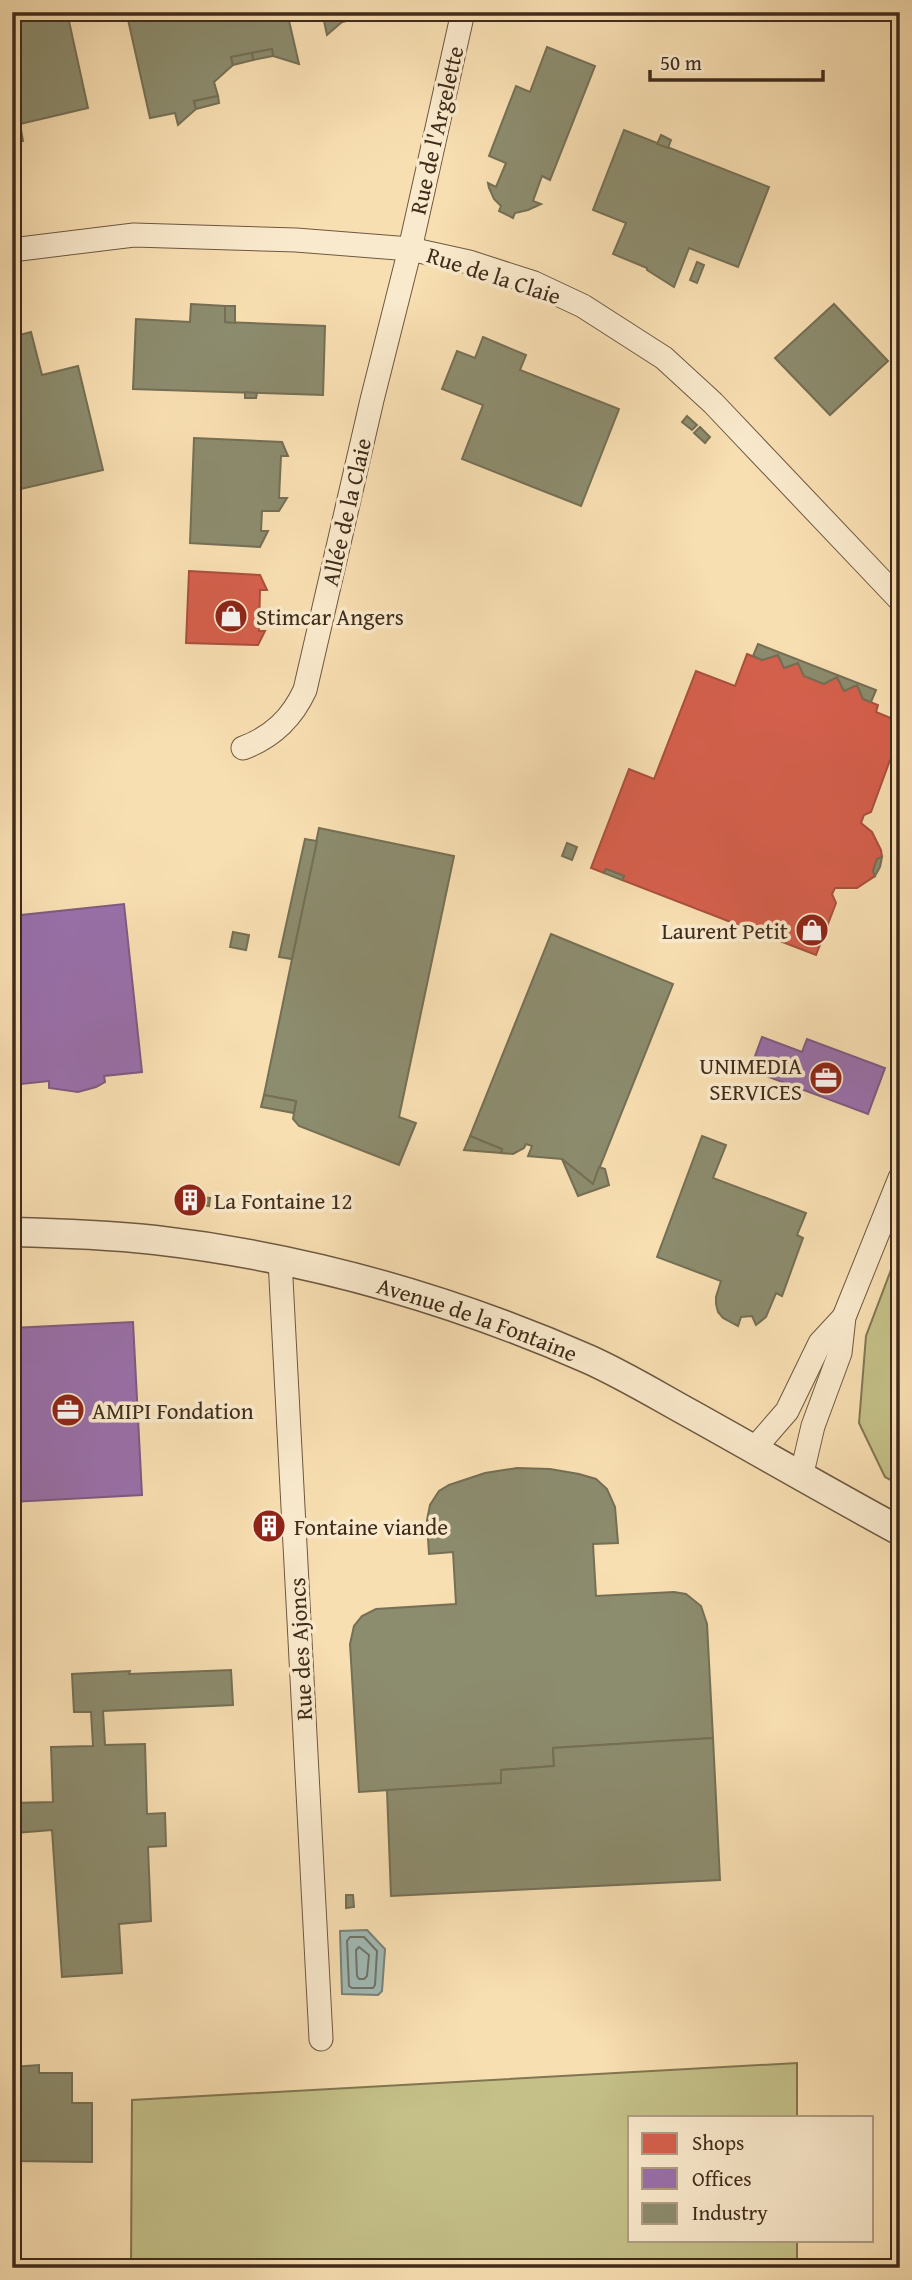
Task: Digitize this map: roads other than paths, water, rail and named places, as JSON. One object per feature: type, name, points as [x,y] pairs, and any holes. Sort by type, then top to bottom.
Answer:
[{"type":"street","name":"Rue de l'Argelette","points":[[410,248],[463,12]]},
{"type":"street","name":"Rue de la Claie","points":[[12,250],[134,236],[296,240],[410,248],[469,262],[534,283],[583,306],[664,358],[713,402],[900,600]]},
{"type":"street","name":"Allée de la Claie","points":[[243,748],[269,736],[280,727],[290,716],[305,690],[410,248]]},
{"type":"street","points":[[801,1477],[813,1426],[840,1353],[844,1317],[900,1178]]},
{"type":"street","name":"Avenue de la Fontaine","points":[[12,1231],[155,1240],[280,1260],[391,1288],[480,1317],[591,1360],[900,1531]]},
{"type":"street","name":"Rue des Ajoncs","points":[[280,1260],[321,2039]]},
{"type":"street","points":[[754,1448],[787,1411],[820,1343],[844,1317]]},
{"type":"water","points":[[367,1930],[385,1949],[382,1991],[378,1995],[342,1994],[340,1931]]},
{"type":"place","name":"Stimcar Angers","points":[[231,616]]},
{"type":"place","name":"Laurent Petit","points":[[812,930]]},
{"type":"place","name":"UNIMEDIA SERVICES","points":[[826,1078]]},
{"type":"place","name":"La Fontaine 12","points":[[190,1200]]},
{"type":"place","name":"AMIPI Fondation","points":[[68,1410]]},
{"type":"place","name":"Fontaine viande","points":[[269,1526]]}]
